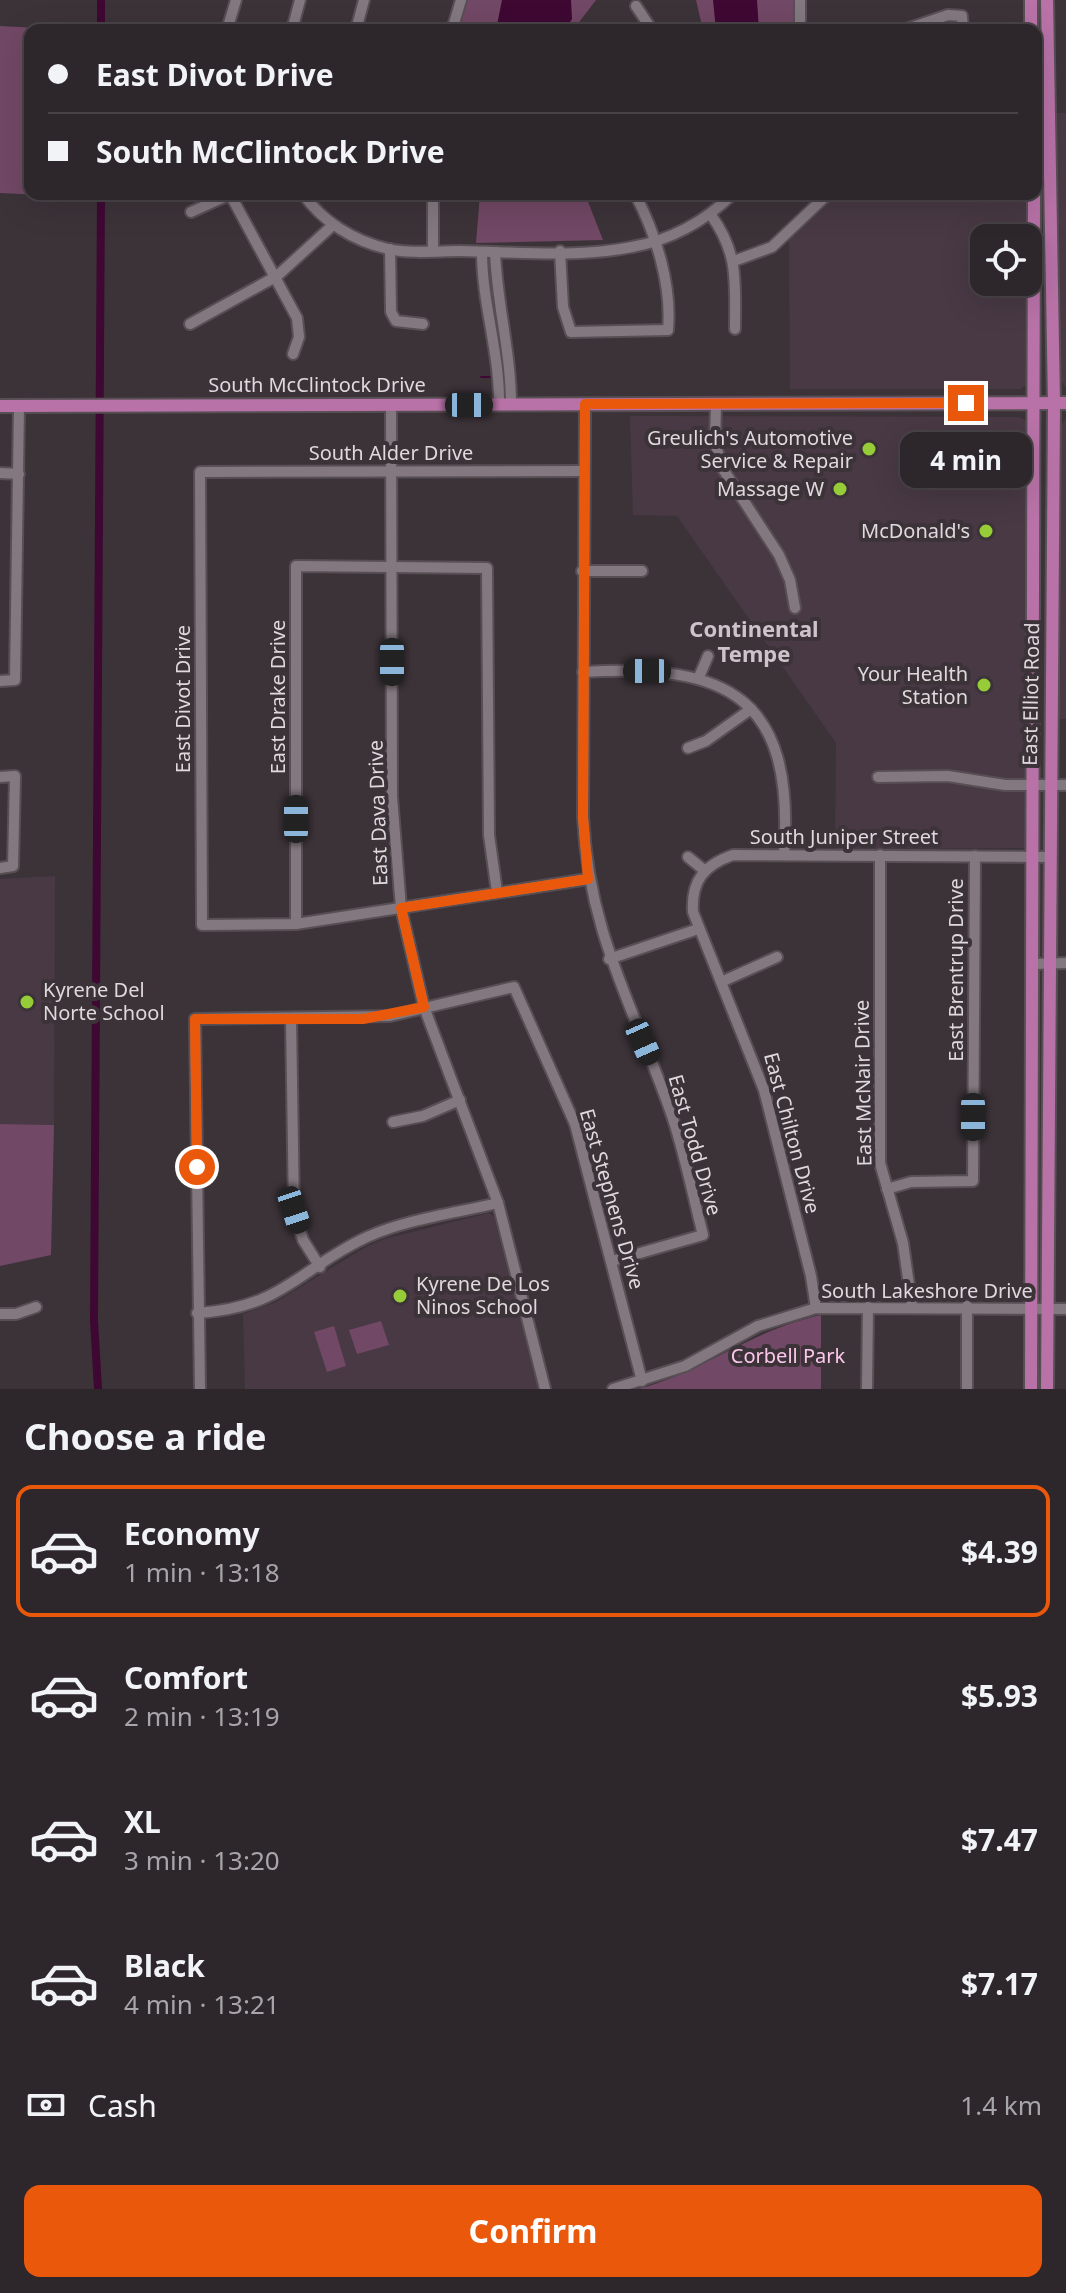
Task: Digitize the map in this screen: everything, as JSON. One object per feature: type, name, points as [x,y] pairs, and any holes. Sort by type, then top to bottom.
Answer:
[{"type":"main road","points":[[1031,0],[1031,24]]},
{"type":"main road","name":"East Elliot Road","points":[[1047,0],[1060,403],[1052,618],[1047,1389]]},
{"type":"main road","name":"East Elliot Road","points":[[1031,1389],[1036,403],[1034,200]]},
{"type":"main road","name":"South McClintock Drive","points":[[0,406],[1060,403]]},
{"type":"main road","points":[[1035,630],[1052,618]]},
{"type":"street","points":[[229,24],[236,0]]},
{"type":"street","points":[[294,24],[300,0]]},
{"type":"street","points":[[358,24],[364,0]]},
{"type":"street","points":[[454,24],[461,0]]},
{"type":"street","points":[[800,0],[800,24]]},
{"type":"street","points":[[636,6],[648,24]]},
{"type":"street","points":[[922,24],[948,15],[962,16],[963,24]]},
{"type":"street","points":[[191,212],[217,200]]},
{"type":"street","points":[[233,200],[297,318],[299,337],[293,354]]},
{"type":"street","points":[[309,200],[333,225],[390,249],[482,252],[632,247],[711,215],[727,200]]},
{"type":"street","points":[[433,200],[433,251]]},
{"type":"street","points":[[560,251],[563,307],[571,332],[668,330],[668,291],[637,200]]},
{"type":"street","points":[[734,261],[772,247],[822,200]]},
{"type":"street","points":[[711,215],[730,246],[734,261],[735,329]]},
{"type":"street","points":[[190,324],[277,276],[333,225]]},
{"type":"street","points":[[390,249],[391,312],[396,321],[423,324]]},
{"type":"street","points":[[482,252],[483,291],[505,405]]},
{"type":"street","points":[[495,252],[496,291],[512,366],[505,405]]},
{"type":"street","name":"East Todd Drive","points":[[585,404],[583,817],[588,879],[609,959],[672,1118],[703,1235],[612,1261]]},
{"type":"street","points":[[716,404],[715,443],[723,469],[779,555],[790,580],[795,608]]},
{"type":"street","name":"East Dava Drive","points":[[391,405],[392,797],[401,908],[424,1007],[498,1203],[545,1389]]},
{"type":"street","points":[[0,681],[15,680],[19,406]]},
{"type":"street","name":"South Alder Drive","points":[[200,472],[583,471]]},
{"type":"street","name":"East Divot Drive","points":[[200,472],[202,925],[296,924]]},
{"type":"street","points":[[0,473],[19,474]]},
{"type":"street","name":"East Drake Drive","points":[[296,924],[296,566],[392,566]]},
{"type":"street","points":[[392,566],[487,568],[489,835],[497,892]]},
{"type":"street","points":[[582,571],[642,571]]},
{"type":"street","points":[[699,677],[708,656]]},
{"type":"street","points":[[583,672],[663,671],[699,677],[721,686],[751,709],[778,755],[784,781],[784,854]]},
{"type":"street","points":[[688,748],[706,741],[751,709]]},
{"type":"street","points":[[0,777],[15,776],[13,866],[0,868]]},
{"type":"street","points":[[878,777],[948,776],[1066,785]]},
{"type":"street","name":"South Juniper Street","points":[[704,870],[733,855],[1050,857]]},
{"type":"street","name":"East McNair Drive","points":[[880,855],[878,1133],[887,1189],[910,1275],[912,1306]]},
{"type":"street","name":"East Brentrup Drive","points":[[887,1189],[911,1182],[973,1181],[975,856]]},
{"type":"street","points":[[609,959],[698,929],[692,896],[704,870],[688,857]]},
{"type":"street","points":[[296,924],[588,879]]},
{"type":"street","name":"East Chilton Drive","points":[[698,929],[764,1090],[811,1276],[816,1308]]},
{"type":"street","points":[[721,982],[777,957]]},
{"type":"street","points":[[1033,964],[1066,963]]},
{"type":"street","name":"East Stephens Drive","points":[[424,1007],[514,987],[575,1124],[642,1381]]},
{"type":"street","points":[[200,1389],[195,1019],[363,1019],[424,1007]]},
{"type":"street","points":[[291,1019],[294,1210],[303,1240],[320,1267]]},
{"type":"street","points":[[393,1122],[423,1116],[460,1100]]},
{"type":"street","points":[[197,1313],[235,1309],[266,1299],[379,1233],[498,1203]]},
{"type":"street","points":[[967,1306],[967,1389]]},
{"type":"street","name":"South Lakeshore Drive","points":[[613,1389],[685,1366],[758,1326],[816,1308],[967,1306],[1066,1309]]},
{"type":"street","points":[[0,1314],[16,1314],[36,1307]]},
{"type":"street","points":[[867,1389],[868,1307]]},
{"type":"shaded area","points":[[502,0],[571,0],[572,19],[569,24],[497,24]]},
{"type":"shaded area","points":[[713,0],[757,0],[759,24],[715,24]]},
{"type":"shaded area","points":[[1055,113],[1066,113],[1066,388],[1060,379]]},
{"type":"shaded area","points":[[831,200],[1027,200],[1028,224],[970,224],[970,296],[1028,296],[1028,384],[1020,389],[790,389],[789,238]]},
{"type":"shaded area","points":[[630,416],[1019,417],[1029,422],[1027,848],[835,849],[836,743],[677,516],[633,515]]},
{"type":"shaded area","points":[[1066,418],[1066,719],[1057,719],[1061,659],[1058,607],[1060,427]]},
{"type":"shaded area","name":"Kyrene Del Norte School","points":[[55,876],[54,1125],[0,1124],[0,879]]},
{"type":"shaded area","name":"Kyrene De Los Ninos School","points":[[489,1213],[494,1217],[538,1389],[245,1389],[243,1314],[276,1302],[384,1239]]},
{"type":"green space","points":[[466,0],[596,0],[578,24],[460,24]]},
{"type":"green space","points":[[696,0],[800,0],[800,24],[702,24]]},
{"type":"green space","points":[[0,26],[24,27],[24,194],[0,193]]},
{"type":"green space","points":[[480,200],[587,200],[603,240],[476,243]]},
{"type":"green space","points":[[0,1124],[54,1125],[51,1255],[0,1266]]},
{"type":"green space","name":"Corbell Park","points":[[821,1315],[821,1389],[638,1389],[685,1372],[772,1330]]},
{"type":"green space","points":[[381,1321],[389,1345],[357,1354],[349,1330]]},
{"type":"green space","points":[[334,1326],[346,1366],[327,1372],[314,1332]]},
{"type":"waterway","points":[[101,0],[101,24]]},
{"type":"waterway","points":[[98,1389],[94,1320],[101,200]]},
{"type":"waterway","points":[[481,377],[490,377]]},
{"type":"place","name":"Greulich's Automotive Service & Repair","points":[[869,449]]},
{"type":"place","name":"Massage W","points":[[840,489]]},
{"type":"place","name":"McDonald's","points":[[986,531]]},
{"type":"place","name":"Your Health Station","points":[[984,685]]},
{"type":"place","name":"Kyrene Del Norte School","points":[[27,1002]]},
{"type":"place","name":"Kyrene De Los Ninos School","points":[[400,1296]]},
{"type":"district","name":"Continental Tempe","points":[[754,642]]},
{"type":"route","points":[[197,1167],[195,1019],[363,1019],[424,1007],[409,956],[401,908],[588,879],[583,817],[585,404],[966,403]]}]
